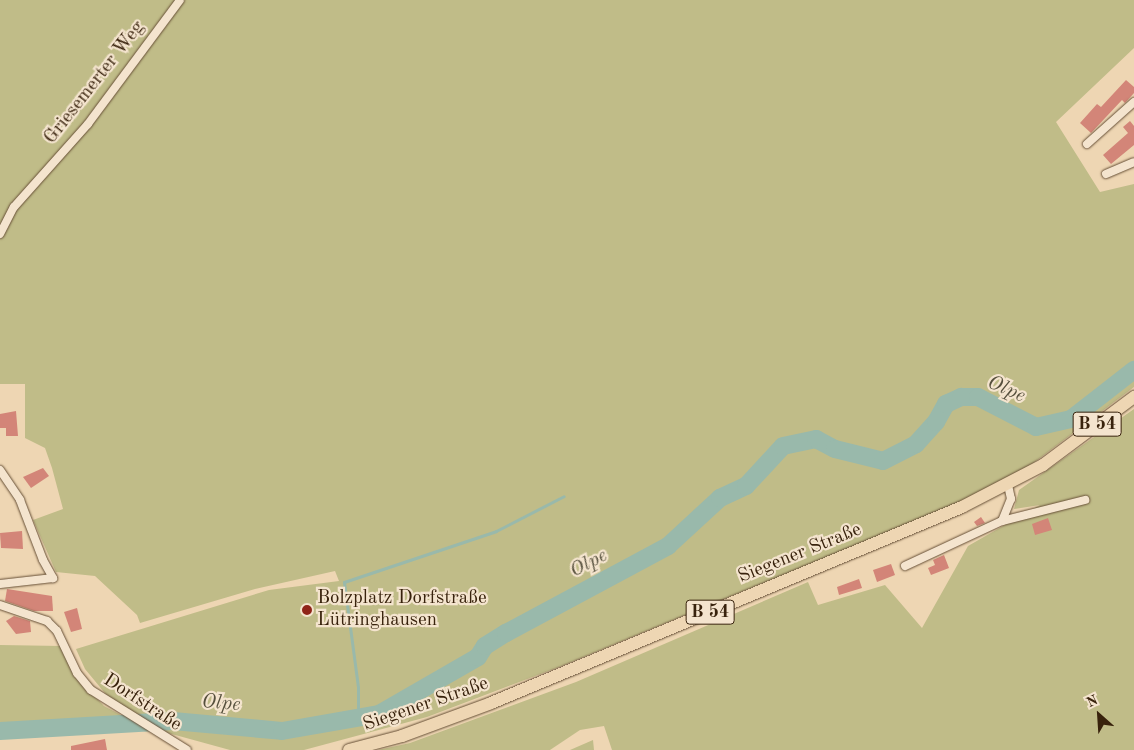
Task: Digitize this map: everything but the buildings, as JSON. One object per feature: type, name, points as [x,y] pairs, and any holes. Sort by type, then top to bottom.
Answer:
[{"type":"main road","name":"Siegener Straße","points":[[349,750],[402,736],[491,703],[962,507],[1008,485],[1043,465],[1134,397]]},
{"type":"street","name":"Griesemerter Weg","points":[[0,234],[14,207],[88,124],[180,0]]},
{"type":"street","points":[[1087,144],[1134,102]]},
{"type":"street","points":[[1106,174],[1134,162]]},
{"type":"street","points":[[0,470],[20,500],[43,560],[53,578],[0,584]]},
{"type":"street","points":[[1002,521],[1011,499],[1008,485]]},
{"type":"street","points":[[905,566],[1002,521],[1085,500]]},
{"type":"street","name":"Dorfstraße","points":[[0,605],[47,622],[58,631],[82,682],[100,697],[187,750]]},
{"type":"shaded area","points":[[0,0],[1134,0],[1134,48],[1056,122],[1100,192],[1134,184],[1134,387],[1028,467],[972,497],[559,667],[427,717],[304,750],[230,750],[168,733],[109,698],[85,669],[76,649],[269,590],[339,581],[335,571],[255,589],[140,623],[137,615],[95,576],[56,572],[33,520],[63,509],[52,468],[45,448],[25,438],[25,384],[0,384]]},
{"type":"shaded area","points":[[1134,409],[1134,750],[612,750],[604,726],[580,730],[550,750],[378,750],[410,743],[576,682],[808,582],[818,605],[885,585],[922,628],[968,546],[1040,505],[1014,509],[1019,490]]},
{"type":"shaded area","points":[[0,645],[61,646],[74,675],[104,706],[132,721],[0,729]]},
{"type":"shaded area","points":[[593,740],[594,750],[570,750]]},
{"type":"waterway","name":"Olpe","points":[[0,731],[173,721],[282,731],[379,714],[478,657],[485,646],[506,633],[668,546],[720,498],[746,486],[783,446],[816,439],[835,449],[883,461],[916,444],[936,422],[946,404],[961,397],[978,397],[1036,427],[1071,419],[1134,370]]},
{"type":"waterway","points":[[358,718],[358,687],[344,582],[496,531],[564,496]]},
{"type":"place","name":"Bolzplatz Dorfstraße Lütringhausen","points":[[307,610]]}]
